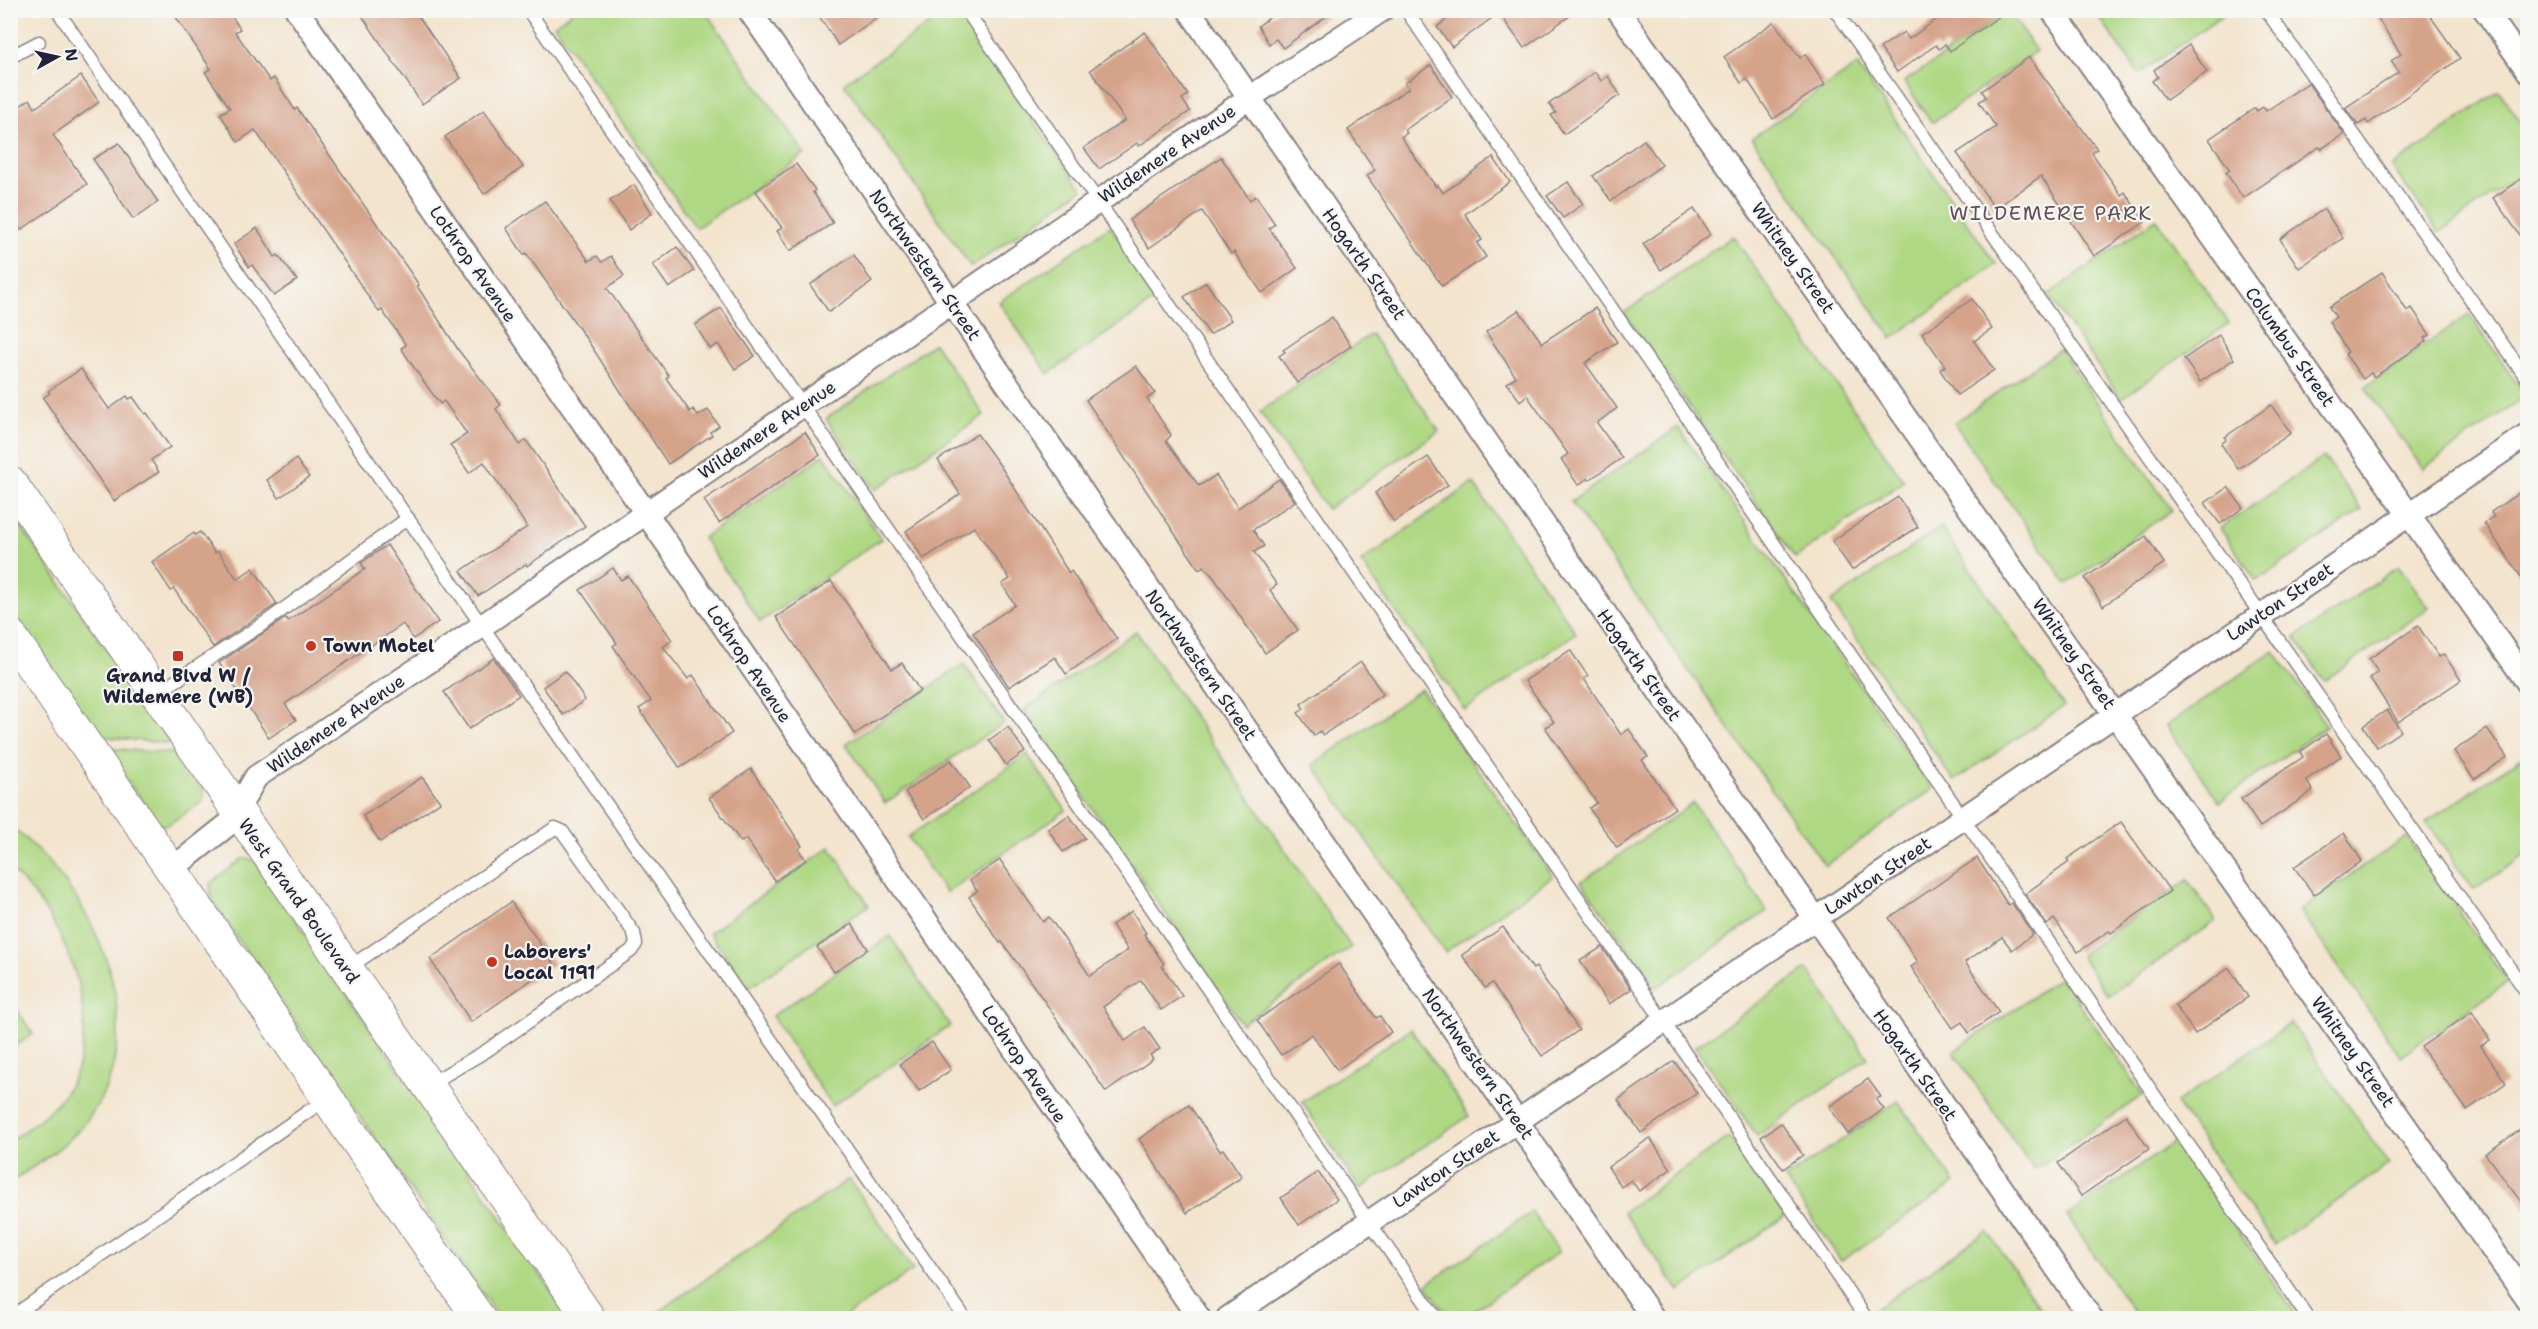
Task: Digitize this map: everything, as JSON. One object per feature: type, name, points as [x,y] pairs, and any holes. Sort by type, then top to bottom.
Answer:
[{"type":"main road","name":"West Grand Boulevard","points":[[10,482],[589,1318]]},
{"type":"main road","points":[[10,635],[172,869],[326,1099],[479,1318]]},
{"type":"street","name":"Lothrop Avenue","points":[[297,10],[1199,1318]]},
{"type":"street","name":"Northwestern Street","points":[[749,10],[1653,1318]]},
{"type":"street","name":"Hogarth Street","points":[[1189,10],[2091,1318]]},
{"type":"street","name":"Wildemere Avenue","points":[[172,869],[230,824],[256,777],[482,626],[1098,201],[1382,10]]},
{"type":"street","name":"Whitney Street","points":[[1618,10],[2528,1300]]},
{"type":"street","name":"Columbus Street","points":[[2052,10],[2528,683]]},
{"type":"street","points":[[2485,10],[2528,71]]},
{"type":"street","name":"Lawton Street","points":[[1228,1318],[2528,434]]},
{"type":"lane","points":[[57,10],[482,626],[965,1318]]},
{"type":"lane","points":[[528,10],[1436,1318]]},
{"type":"lane","points":[[966,10],[1866,1318]]},
{"type":"lane","points":[[1406,10],[2308,1318]]},
{"type":"lane","points":[[1835,10],[2259,616],[2528,994]]},
{"type":"lane","points":[[2266,10],[2528,380]]},
{"type":"lane","points":[[10,57],[39,42]]},
{"type":"lane","points":[[156,694],[266,622],[408,518]]},
{"type":"lane","points":[[346,969],[555,828],[562,831],[634,933],[636,944],[631,951],[486,1051],[427,1085]]},
{"type":"lane","points":[[10,1318],[326,1099]]},
{"type":"green space","points":[[575,10],[705,11],[805,154],[696,228],[554,25]]},
{"type":"green space","points":[[948,11],[956,11],[1082,189],[971,267],[844,83]]},
{"type":"green space","points":[[2009,11],[2036,51],[1932,123],[1904,82]]},
{"type":"green space","points":[[2095,11],[2228,11],[2139,74]]},
{"type":"green space","points":[[1857,65],[1996,264],[1892,338],[1752,138]]},
{"type":"green space","points":[[2499,91],[2527,131],[2527,170],[2439,233],[2392,167]]},
{"type":"green space","points":[[2156,219],[2229,323],[2121,399],[2048,295]]},
{"type":"green space","points":[[1110,226],[1158,298],[1048,374],[999,302]]},
{"type":"green space","points":[[1733,236],[1904,481],[1795,558],[1624,313]]},
{"type":"green space","points":[[2469,314],[2526,396],[2423,469],[2365,387]]},
{"type":"green space","points":[[1371,334],[1439,431],[1327,509],[1260,412]]},
{"type":"green space","points":[[934,343],[984,415],[875,490],[826,419]]},
{"type":"green space","points":[[2060,349],[2172,510],[2067,584],[1954,423]]},
{"type":"green space","points":[[1678,427],[1933,789],[1825,866],[1571,502]]},
{"type":"green space","points":[[824,455],[881,539],[760,622],[703,538]]},
{"type":"green space","points":[[2324,457],[2362,510],[2256,581],[2220,528]]},
{"type":"green space","points":[[1473,483],[1576,633],[1465,710],[1361,562]]},
{"type":"green space","points":[[10,511],[172,744],[98,736],[11,610]]},
{"type":"green space","points":[[1941,527],[2064,706],[1954,781],[1831,602]]},
{"type":"green space","points":[[2399,566],[2429,608],[2324,681],[2295,638]]},
{"type":"green space","points":[[1136,631],[1351,947],[1242,1024],[1024,710]]},
{"type":"green space","points":[[2274,651],[2327,726],[2219,802],[2166,726]]},
{"type":"green space","points":[[964,664],[1004,723],[885,803],[846,744]]},
{"type":"green space","points":[[1421,689],[1553,876],[1445,952],[1313,765]]},
{"type":"green space","points":[[102,748],[181,754],[204,790],[202,802],[169,824],[161,826]]},
{"type":"green space","points":[[1027,754],[1066,810],[946,893],[908,837]]},
{"type":"green space","points":[[2527,754],[2527,854],[2474,890],[2426,822]]},
{"type":"green space","points":[[1693,803],[1767,911],[1656,988],[1581,882]]},
{"type":"green space","points":[[10,826],[40,852],[67,885],[90,921],[106,960],[116,1001],[117,1042],[108,1082],[88,1119],[62,1146],[11,1182],[11,1140],[42,1117],[62,1097],[79,1061],[84,1032],[82,1002],[75,972],[63,942],[31,890],[11,870]]},
{"type":"green space","points":[[2407,837],[2508,982],[2400,1056],[2299,910]]},
{"type":"green space","points":[[830,847],[869,905],[749,988],[709,933]]},
{"type":"green space","points":[[242,859],[255,861],[570,1318],[499,1318],[215,906],[210,884]]},
{"type":"green space","points":[[2188,880],[2216,921],[2108,996],[2080,955]]},
{"type":"green space","points":[[890,936],[950,1026],[832,1106],[772,1016]]},
{"type":"green space","points":[[1807,969],[1868,1058],[1757,1136],[1695,1047]]},
{"type":"green space","points":[[2061,977],[2143,1095],[2034,1170],[1953,1052]]},
{"type":"green space","points":[[11,1001],[33,1034],[10,1049]]},
{"type":"green space","points":[[2291,1023],[2389,1164],[2275,1244],[2176,1103]]},
{"type":"green space","points":[[1411,1029],[1469,1116],[1360,1189],[1302,1102]]},
{"type":"green space","points":[[1898,1101],[1955,1183],[1841,1261],[1785,1179]]},
{"type":"green space","points":[[1729,1137],[1785,1216],[1679,1291],[1623,1212]]},
{"type":"green space","points":[[2176,1141],[2298,1318],[2138,1318],[2067,1216]]},
{"type":"green space","points":[[849,1179],[913,1270],[843,1318],[650,1318]]},
{"type":"green space","points":[[1532,1212],[1559,1252],[1463,1318],[1449,1318],[1426,1285]]},
{"type":"green space","points":[[1987,1231],[2047,1318],[1878,1318],[1873,1311]]},
{"type":"building","points":[[171,10],[228,10],[240,29],[235,32],[270,81],[274,78],[295,110],[297,108],[419,285],[417,286],[459,351],[501,405],[496,409],[520,445],[526,440],[585,526],[478,596],[461,571],[527,527],[484,462],[469,473],[450,445],[467,434],[444,401],[440,404],[419,375],[401,348],[406,345],[382,310],[379,312],[255,130],[238,142],[220,114],[230,108],[205,72],[211,69]]},
{"type":"building","points":[[358,10],[414,10],[461,78],[422,104]]},
{"type":"building","points":[[815,10],[887,10],[838,45]]},
{"type":"building","points":[[1280,10],[1335,10],[1283,48],[1276,39],[1269,44],[1258,26]]},
{"type":"building","points":[[1459,10],[1578,10],[1524,48],[1499,13],[1452,47],[1437,27]]},
{"type":"building","points":[[1950,10],[2008,10],[1950,51],[1945,44],[1939,49],[1936,45],[1897,72],[1880,48],[1904,32],[1909,39]]},
{"type":"building","points":[[2372,10],[2426,10],[2460,58],[2368,124],[2366,120],[2358,125],[2345,108],[2399,72],[2391,61],[2401,54]]},
{"type":"building","points":[[1774,22],[1800,58],[1805,54],[1825,84],[1773,119],[1747,79],[1741,83],[1724,57]]},
{"type":"building","points":[[1145,32],[1188,95],[1182,99],[1190,111],[1139,146],[1137,143],[1099,169],[1084,148],[1125,120],[1090,70]]},
{"type":"building","points":[[2189,45],[2207,72],[2166,100],[2152,81],[2158,77],[2154,70]]},
{"type":"building","points":[[2029,57],[2097,149],[2092,153],[2121,195],[2125,192],[2145,222],[2094,256],[2041,176],[1995,209],[1957,153],[1996,127],[1979,102],[1986,97],[1982,91]]},
{"type":"building","points":[[1431,65],[1452,97],[1405,130],[1407,133],[1401,137],[1436,187],[1438,185],[1443,193],[1493,157],[1510,182],[1465,214],[1482,240],[1477,243],[1486,257],[1442,286],[1367,176],[1375,170],[1348,130],[1409,88],[1405,83]]},
{"type":"building","points":[[1595,72],[1601,81],[1608,76],[1620,95],[1564,134],[1551,115],[1556,113],[1549,104]]},
{"type":"building","points":[[81,76],[99,102],[53,135],[87,184],[21,230],[10,214],[10,113],[30,99],[35,108]]},
{"type":"building","points":[[2308,83],[2344,134],[2321,149],[2319,147],[2243,198],[2226,173],[2230,170],[2209,139],[2255,108],[2257,111],[2263,107],[2266,111]]},
{"type":"building","points":[[484,110],[523,167],[484,194],[445,137]]},
{"type":"building","points":[[1644,140],[1662,165],[1611,201],[1593,176]]},
{"type":"building","points":[[119,143],[158,202],[133,219],[93,159]]},
{"type":"building","points":[[1221,157],[1250,200],[1256,196],[1275,224],[1269,228],[1297,268],[1262,293],[1234,252],[1231,254],[1202,211],[1149,248],[1129,220]]},
{"type":"building","points":[[796,164],[815,190],[813,192],[833,223],[790,251],[777,231],[782,228],[756,191]]},
{"type":"building","points":[[2528,174],[2528,246],[2493,198]]},
{"type":"building","points":[[1568,182],[1583,204],[1563,218],[1547,196]]},
{"type":"building","points":[[634,185],[652,213],[629,230],[610,201]]},
{"type":"building","points":[[545,201],[589,261],[597,256],[602,262],[611,256],[624,276],[607,288],[669,376],[666,378],[690,412],[693,409],[698,416],[708,410],[719,426],[710,432],[712,435],[668,464],[590,344],[506,228]]},
{"type":"building","points":[[1694,209],[1711,234],[1661,270],[1643,244]]},
{"type":"building","points":[[2324,209],[2343,238],[2299,268],[2280,239]]},
{"type":"building","points":[[257,228],[275,257],[278,255],[297,280],[274,296],[252,265],[249,267],[234,244]]},
{"type":"building","points":[[677,247],[694,271],[669,288],[653,265]]},
{"type":"building","points":[[854,255],[872,282],[829,312],[810,285]]},
{"type":"building","points":[[2382,272],[2407,311],[2412,308],[2430,335],[2425,338],[2427,341],[2374,377],[2371,373],[2363,379],[2345,354],[2348,352],[2329,322],[2336,317],[2329,307]]},
{"type":"building","points":[[1206,282],[1231,320],[1210,335],[1184,297]]},
{"type":"building","points":[[1972,299],[1992,329],[1974,341],[1994,370],[1957,395],[1940,370],[1945,366],[1922,333]]},
{"type":"building","points":[[721,308],[755,356],[735,369],[718,344],[710,349],[695,325]]},
{"type":"building","points":[[1595,308],[1617,342],[1585,363],[1617,408],[1597,423],[1622,458],[1578,485],[1561,459],[1568,454],[1527,395],[1520,401],[1507,383],[1516,377],[1486,332],[1519,310],[1542,343]]},
{"type":"building","points":[[1332,317],[1351,346],[1297,383],[1279,356],[1285,352],[1283,350]]},
{"type":"building","points":[[2219,335],[2234,359],[2200,382],[2184,359]]},
{"type":"building","points":[[1136,366],[1155,393],[1147,399],[1171,435],[1166,441],[1199,486],[1216,475],[1238,508],[1279,479],[1295,501],[1253,530],[1264,546],[1254,552],[1277,585],[1270,590],[1298,630],[1265,653],[1215,579],[1204,566],[1199,569],[1086,400]]},
{"type":"building","points":[[81,369],[109,409],[127,396],[129,399],[133,397],[170,447],[151,460],[159,472],[114,501],[43,398],[50,393],[48,391]]},
{"type":"building","points":[[2271,405],[2291,433],[2238,469],[2221,444],[2226,440],[2225,437]]},
{"type":"building","points":[[805,432],[820,455],[719,523],[704,500]]},
{"type":"building","points":[[977,434],[1069,573],[1071,571],[1117,639],[1066,674],[1055,657],[1009,687],[973,633],[1015,605],[1002,584],[1010,579],[974,527],[923,559],[906,531],[960,494],[938,460]]},
{"type":"building","points":[[1428,457],[1448,485],[1394,522],[1375,493]]},
{"type":"building","points":[[296,459],[309,477],[279,498],[267,480]]},
{"type":"building","points":[[2228,487],[2243,508],[2220,524],[2205,503]]},
{"type":"building","points":[[2528,487],[2528,587],[2484,523],[2494,517],[2491,512]]},
{"type":"building","points":[[1898,497],[1918,527],[1852,570],[1832,541]]},
{"type":"building","points":[[200,532],[215,553],[218,551],[237,579],[253,568],[277,604],[213,647],[174,589],[171,591],[152,562],[194,533],[195,535]]},
{"type":"building","points":[[2146,536],[2164,563],[2103,606],[2085,578]]},
{"type":"building","name":"Town Motel","points":[[387,545],[438,622],[413,639],[403,624],[285,704],[296,720],[269,738],[219,663],[286,618],[288,621],[365,569],[361,563]]},
{"type":"building","points":[[613,568],[621,580],[628,576],[672,640],[663,647],[688,679],[693,675],[732,733],[680,768],[639,709],[651,701],[613,646],[617,643],[580,590]]},
{"type":"building","points":[[831,581],[892,669],[902,663],[920,691],[855,734],[776,617]]},
{"type":"building","points":[[2418,626],[2439,657],[2444,654],[2461,680],[2398,722],[2370,678],[2378,672],[2369,659]]},
{"type":"building","points":[[1570,650],[1588,676],[1584,679],[1621,735],[1629,729],[1648,757],[1642,760],[1675,808],[1617,848],[1589,808],[1597,803],[1545,727],[1554,722],[1525,681]]},
{"type":"building","points":[[494,658],[519,695],[469,729],[444,692]]},
{"type":"building","points":[[1361,662],[1383,694],[1323,735],[1320,731],[1314,736],[1298,713],[1304,709],[1301,704]]},
{"type":"building","points":[[565,671],[585,700],[563,715],[543,687]]},
{"type":"building","points":[[2387,710],[2401,731],[2377,747],[2363,726]]},
{"type":"building","points":[[1008,727],[1025,752],[1006,765],[989,740]]},
{"type":"building","points":[[2487,728],[2507,757],[2474,779],[2454,751]]},
{"type":"building","points":[[2326,734],[2341,756],[2306,780],[2313,791],[2260,827],[2241,799],[2303,757],[2300,752]]},
{"type":"building","points":[[951,760],[970,787],[924,819],[905,792]]},
{"type":"building","points":[[751,769],[802,846],[798,849],[806,860],[775,881],[746,839],[741,842],[709,798]]},
{"type":"building","points":[[422,777],[440,802],[380,842],[363,816]]},
{"type":"building","points":[[1069,815],[1085,838],[1063,852],[1048,829]]},
{"type":"building","points":[[2121,822],[2170,891],[2111,933],[2109,931],[2078,952],[2054,919],[2047,925],[2025,894],[2069,862],[2067,859]]},
{"type":"building","points":[[2344,833],[2362,861],[2314,895],[2294,867]]},
{"type":"building","points":[[1977,858],[2008,905],[2012,903],[2033,934],[2012,950],[2002,937],[1965,962],[1999,1012],[1969,1033],[1962,1022],[1953,1028],[1911,967],[1918,962],[1889,918]]},
{"type":"building","points":[[1000,860],[1043,922],[1049,917],[1090,976],[1128,950],[1112,925],[1132,911],[1164,964],[1162,966],[1182,996],[1161,1010],[1141,980],[1103,1007],[1125,1041],[1145,1027],[1160,1049],[1150,1055],[1153,1059],[1106,1092],[1045,1002],[1002,942],[1000,943],[969,897],[977,891],[970,880]]},
{"type":"building","name":"Laborers' Local 1191","points":[[511,902],[554,964],[471,1022],[430,959]]},
{"type":"building","points":[[852,924],[868,949],[834,972],[817,947]]},
{"type":"building","points":[[1503,927],[1533,969],[1536,967],[1579,1030],[1542,1056],[1492,983],[1485,988],[1462,955]]},
{"type":"building","points":[[1602,947],[1631,989],[1609,1004],[1580,961]]},
{"type":"building","points":[[1339,964],[1376,1018],[1380,1016],[1391,1032],[1337,1070],[1312,1034],[1281,1055],[1257,1020]]},
{"type":"building","points":[[2229,968],[2248,997],[2195,1034],[2175,1005]]},
{"type":"building","points":[[2472,1012],[2490,1040],[2481,1046],[2506,1083],[2467,1110],[2421,1047]]},
{"type":"building","points":[[932,1042],[951,1070],[919,1091],[900,1064]]},
{"type":"building","points":[[1674,1061],[1697,1093],[1641,1133],[1618,1100]]},
{"type":"building","points":[[1868,1079],[1881,1097],[1876,1099],[1884,1109],[1848,1134],[1829,1107]]},
{"type":"building","points":[[1189,1105],[1220,1151],[1223,1149],[1242,1177],[1187,1213],[1139,1139]]},
{"type":"building","points":[[2126,1115],[2149,1149],[2081,1196],[2058,1163]]},
{"type":"building","points":[[1781,1123],[1803,1155],[1783,1169],[1761,1137]]},
{"type":"building","points":[[2520,1130],[2528,1141],[2528,1211],[2485,1154]]},
{"type":"building","points":[[1650,1138],[1671,1169],[1639,1191],[1631,1180],[1621,1187],[1608,1167]]},
{"type":"building","points":[[1318,1172],[1337,1199],[1299,1225],[1281,1198]]},
{"type":"place","name":"Town Motel","points":[[311,646]]},
{"type":"place","name":"Grand Blvd W / Wildemere (WB)","points":[[178,656]]},
{"type":"place","name":"Laborers' Local 1191","points":[[492,962]]},
{"type":"district","name":"WILDEMERE PARK","points":[[2051,213]]}]
